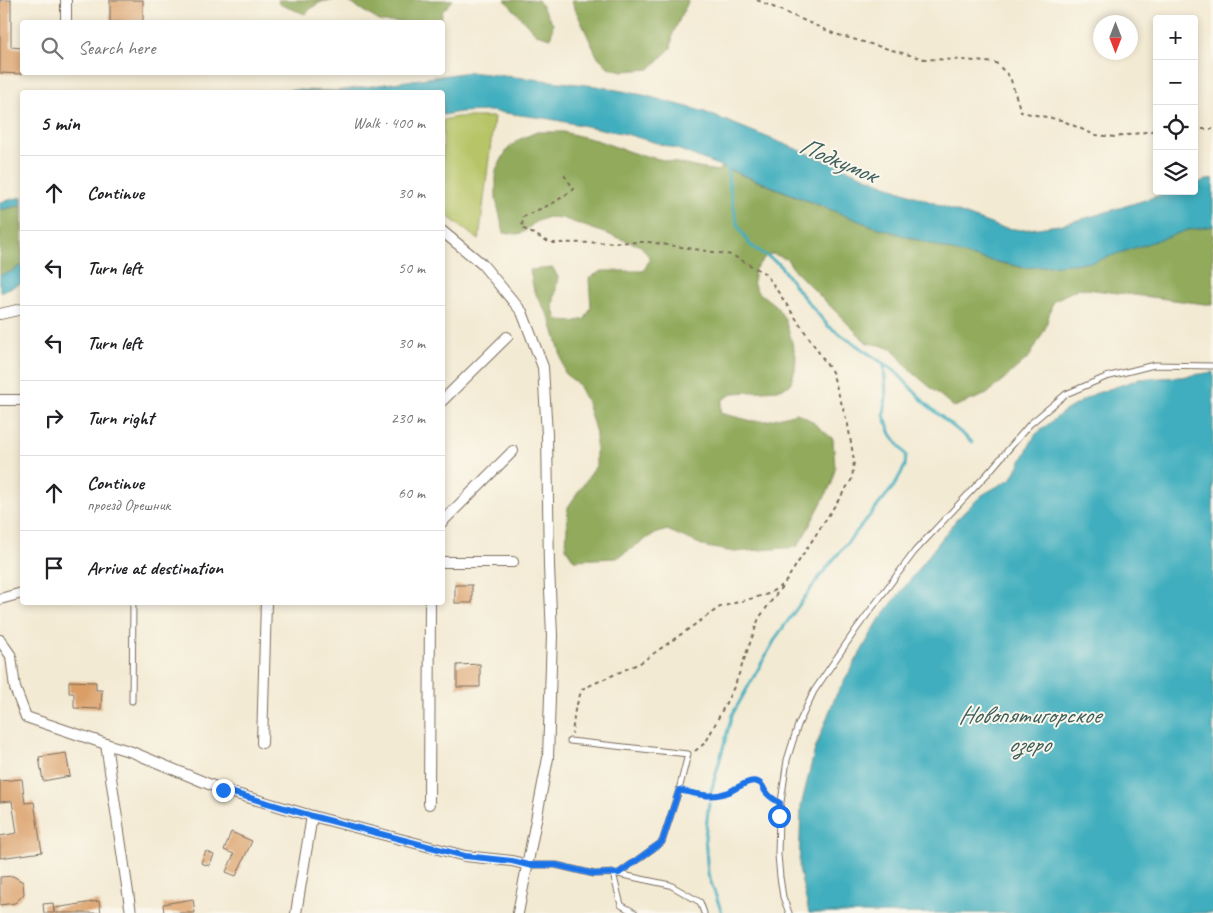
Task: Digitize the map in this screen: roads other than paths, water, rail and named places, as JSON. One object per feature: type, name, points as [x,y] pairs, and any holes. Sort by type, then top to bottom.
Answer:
[{"type":"street","points":[[66,0],[66,20]]},
{"type":"street","points":[[445,234],[482,264],[522,312],[543,367],[548,435],[549,567],[552,635],[548,758],[518,913]]},
{"type":"street","points":[[0,314],[20,309]]},
{"type":"street","points":[[445,398],[507,337]]},
{"type":"street","points":[[0,400],[20,400]]},
{"type":"street","points":[[445,519],[513,450]]},
{"type":"street","points":[[445,562],[513,562]]},
{"type":"street","points":[[0,599],[20,594]]},
{"type":"street","points":[[262,744],[266,605]]},
{"type":"street","points":[[429,804],[430,605]]},
{"type":"street","points":[[0,640],[11,656],[15,688],[26,717],[132,752],[223,790],[312,816],[465,856],[512,861],[528,865]]},
{"type":"street","points":[[106,744],[131,913]]},
{"type":"street","points":[[296,913],[312,816]]},
{"type":"lane","points":[[788,913],[783,897],[778,855],[780,803],[787,760],[798,725],[814,691],[857,628],[915,551],[989,472],[1030,424],[1066,394],[1106,378],[1154,365],[1213,366]]},
{"type":"lane","points":[[132,701],[133,605]]},
{"type":"lane","points":[[528,865],[556,865],[594,874],[619,873],[662,842],[679,790],[688,754],[570,741]]},
{"type":"lane","points":[[613,873],[621,906],[635,913]]},
{"type":"lane","points":[[613,873],[670,885],[700,902],[704,913]]},
{"type":"water","name":"Подкумок","points":[[469,72],[596,86],[643,95],[702,111],[901,191],[999,227],[1022,230],[1059,225],[1161,195],[1198,195],[1198,183],[1213,178],[1213,226],[1188,230],[1093,262],[1026,268],[969,256],[867,224],[677,149],[626,134],[550,119],[490,111],[445,115],[445,90],[344,90]]},
{"type":"water","points":[[20,197],[20,205],[0,210],[0,202]]},
{"type":"water","points":[[20,266],[20,284],[0,292],[0,275],[11,272]]},
{"type":"water","name":"Новопятигорское озеро","points":[[1213,372],[1213,913],[809,913],[799,869],[801,806],[815,749],[835,697],[879,620],[957,519],[982,495],[1012,478],[1035,435],[1063,412],[1094,394],[1139,379],[1180,377]]},
{"type":"waterway","points":[[727,167],[738,226],[750,245],[779,264],[828,326],[896,372],[926,404],[972,442]]},
{"type":"waterway","points":[[711,792],[732,715],[777,636],[820,576],[894,486],[905,466],[906,455],[891,434],[884,415],[886,396],[884,364]]},
{"type":"waterway","points":[[709,803],[705,837],[708,874],[722,913]]}]
